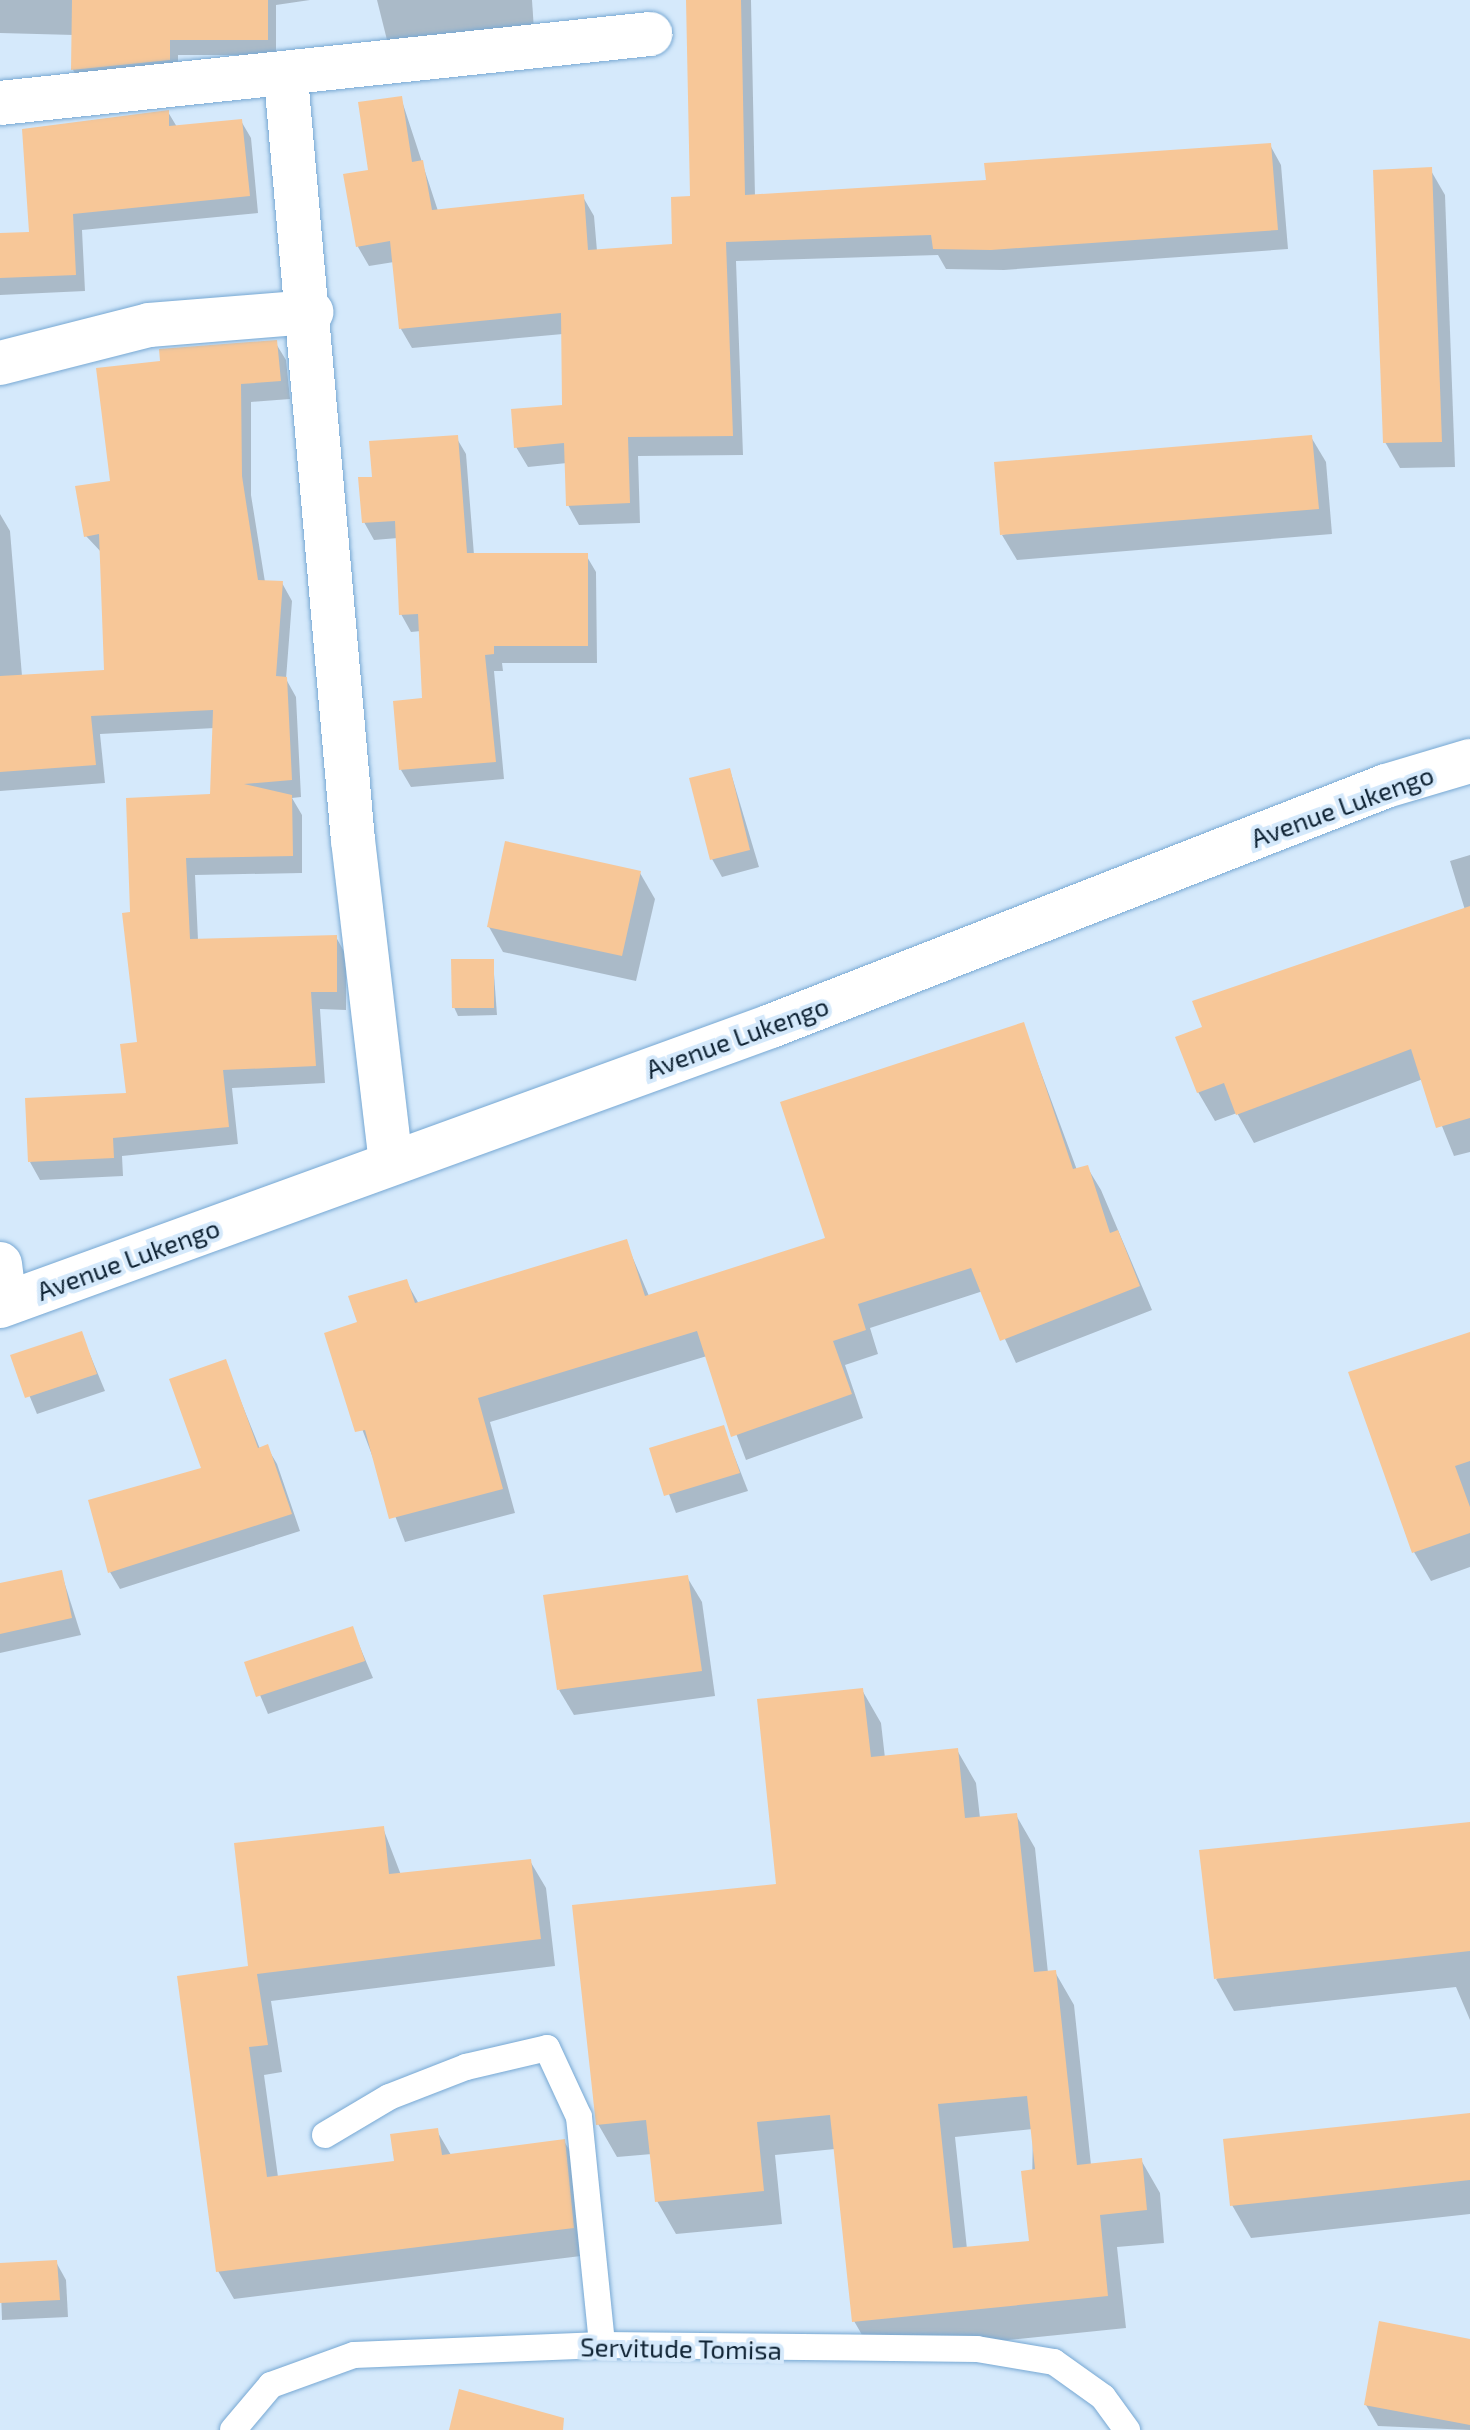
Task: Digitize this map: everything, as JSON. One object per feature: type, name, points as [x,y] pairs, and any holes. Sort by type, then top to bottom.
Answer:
[{"type":"street","points":[[0,103],[286,78],[650,34]]},
{"type":"street","points":[[286,78],[311,312],[353,840],[391,1163]]},
{"type":"street","points":[[0,363],[149,325],[311,312]]},
{"type":"street","name":"Avenue Lukengo","points":[[2,1291],[391,1163],[771,1026],[1386,786],[1470,761]]},
{"type":"lane","points":[[325,2135],[389,2097],[453,2072],[547,2048],[579,2117],[602,2345]]},
{"type":"lane","name":"Servitude Tomisa","points":[[233,2430],[271,2385],[354,2355],[602,2345],[977,2349],[1054,2362],[1103,2397],[1127,2430]]},
{"type":"building","points":[[72,0],[268,0],[268,40],[170,40],[170,60],[71,70]]},
{"type":"building","points":[[686,0],[741,0],[745,195],[986,180],[984,163],[1271,143],[1278,230],[991,250],[933,249],[931,235],[726,242],[733,436],[628,437],[630,503],[566,506],[564,443],[514,448],[511,409],[562,405],[561,313],[399,329],[390,241],[356,247],[343,174],[368,170],[358,102],[402,96],[412,162],[423,160],[432,210],[584,194],[588,250],[672,244],[671,197],[690,196]]},
{"type":"building","points":[[169,110],[169,126],[242,119],[250,196],[73,214],[76,275],[0,278],[0,233],[29,232],[22,129]]},
{"type":"building","points":[[1432,167],[1442,442],[1383,443],[1373,170]]},
{"type":"building","points":[[277,340],[281,381],[241,384],[242,476],[258,580],[283,581],[276,676],[287,677],[292,780],[244,784],[292,795],[293,856],[186,858],[190,939],[337,935],[337,992],[311,992],[316,1066],[223,1070],[229,1127],[113,1138],[114,1158],[28,1162],[25,1098],[126,1093],[120,1044],[137,1042],[122,913],[130,912],[126,798],[210,794],[213,710],[91,716],[96,765],[0,772],[0,676],[104,670],[99,534],[84,537],[75,486],[110,481],[96,368],[160,361],[159,349]]},
{"type":"building","points":[[458,435],[467,553],[588,553],[588,646],[494,646],[494,654],[485,655],[496,762],[399,770],[393,701],[422,698],[418,614],[399,615],[395,521],[362,523],[358,477],[372,477],[369,441]]},
{"type":"building","points":[[1312,435],[1319,509],[1000,535],[994,462]]},
{"type":"building","points":[[730,768],[750,850],[710,860],[689,778]]},
{"type":"building","points":[[505,841],[641,871],[622,956],[487,927]]},
{"type":"building","points":[[1470,906],[1470,1118],[1436,1128],[1411,1049],[1236,1115],[1224,1083],[1197,1093],[1175,1037],[1202,1027],[1192,1001]]},
{"type":"building","points":[[451,959],[494,959],[494,1008],[452,1008]]},
{"type":"building","points":[[1024,1022],[1073,1169],[1088,1165],[1110,1233],[1118,1230],[1140,1286],[1000,1341],[971,1268],[858,1304],[866,1330],[833,1341],[852,1394],[731,1437],[697,1331],[478,1398],[503,1489],[389,1519],[365,1430],[355,1432],[324,1333],[357,1322],[348,1296],[407,1279],[415,1303],[627,1239],[645,1296],[825,1238],[780,1102]]},
{"type":"building","points":[[82,1331],[97,1374],[25,1398],[10,1355]]},
{"type":"building","points":[[1470,1332],[1470,1461],[1455,1466],[1470,1507],[1470,1533],[1412,1553],[1348,1372]]},
{"type":"building","points":[[226,1359],[258,1448],[268,1444],[292,1514],[108,1573],[88,1500],[201,1468],[169,1379]]},
{"type":"building","points":[[724,1425],[740,1473],[664,1496],[649,1448]]},
{"type":"building","points":[[62,1570],[72,1618],[0,1634],[0,1583]]},
{"type":"building","points":[[688,1575],[702,1671],[557,1690],[543,1595]]},
{"type":"building","points":[[353,1626],[365,1661],[256,1697],[244,1662]]},
{"type":"building","points":[[863,1688],[871,1757],[958,1748],[965,1818],[1017,1813],[1034,1972],[1056,1970],[1077,2165],[1142,2158],[1147,2210],[1100,2215],[1108,2296],[852,2322],[830,2115],[757,2122],[764,2191],[655,2202],[646,2120],[596,2125],[572,1905],[776,1884],[757,1699]],"holes":[[[1027,2096],[1035,2169],[1021,2171],[1029,2241],[953,2248],[938,2104]]]},
{"type":"building","points":[[1470,1822],[1470,1951],[1214,1979],[1199,1850]]},
{"type":"building","points":[[384,1826],[389,1874],[531,1859],[541,1939],[257,1974],[268,2045],[249,2047],[267,2177],[394,2161],[390,2134],[438,2128],[442,2155],[565,2139],[574,2228],[216,2272],[177,1976],[248,1966],[234,1843]]},
{"type":"building","points":[[1470,2113],[1470,2180],[1230,2206],[1223,2139]]},
{"type":"building","points":[[57,2260],[60,2300],[0,2303],[0,2263]]},
{"type":"building","points":[[1379,2321],[1470,2339],[1470,2425],[1364,2405]]},
{"type":"building","points":[[459,2389],[564,2418],[563,2430],[449,2430]]}]
